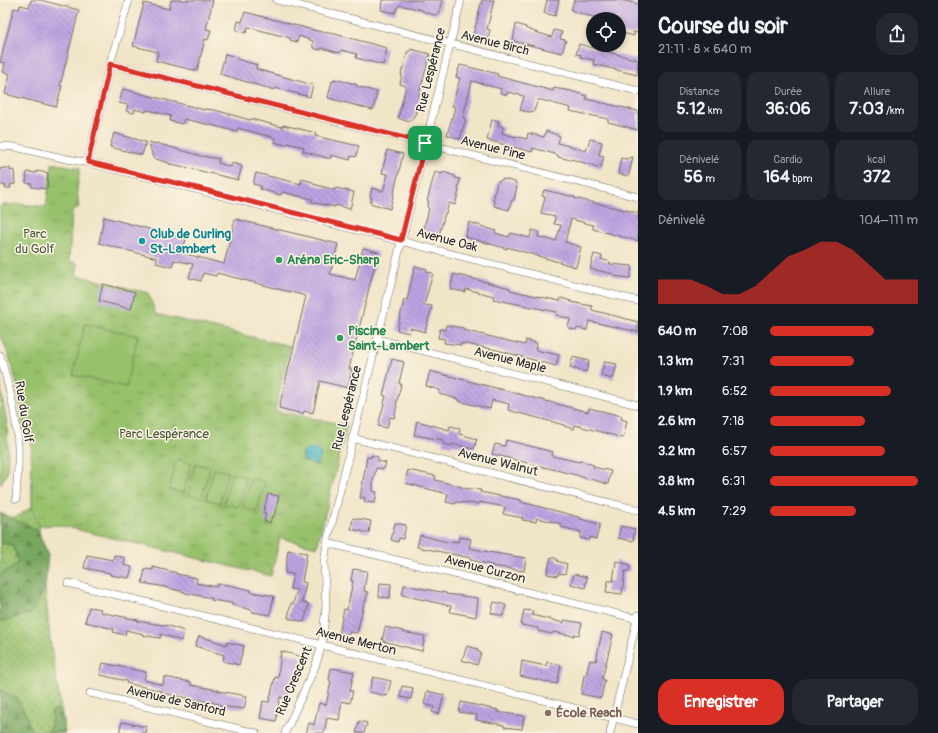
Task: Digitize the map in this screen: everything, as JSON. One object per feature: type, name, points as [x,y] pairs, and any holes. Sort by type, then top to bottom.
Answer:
[{"type":"street","points":[[88,162],[110,64],[129,0]]},
{"type":"street","name":"Avenue Birch","points":[[277,0],[638,92]]},
{"type":"street","name":"Rue Lespérance","points":[[327,543],[461,0]]},
{"type":"street","name":"Avenue Pine","points":[[110,64],[638,197]]},
{"type":"street","name":"Avenue Oak","points":[[0,146],[15,147],[67,159],[88,162],[201,189],[638,301]]},
{"type":"street","name":"Avenue Maple","points":[[377,339],[638,405]]},
{"type":"street","name":"Rue du Golf","points":[[0,355],[12,401],[17,433],[18,447],[16,498]]},
{"type":"street","name":"Avenue Walnut","points":[[352,438],[638,510]]},
{"type":"street","name":"Avenue Curzon","points":[[327,543],[638,617]]},
{"type":"street","name":"Rue Crescent","points":[[285,733],[315,667],[322,645],[326,606],[324,563],[327,543]]},
{"type":"street","name":"Avenue Merton","points":[[68,583],[638,724]]},
{"type":"street","points":[[610,733],[638,617]]},
{"type":"street","name":"Avenue de Sanford","points":[[90,693],[256,733]]},
{"type":"green space","name":"Parc Lespérance","points":[[52,163],[80,168],[77,189],[79,207],[72,212],[69,261],[78,264],[76,275],[148,293],[156,314],[290,346],[275,411],[347,425],[317,547],[280,538],[271,576],[58,525],[39,526],[32,507],[31,431],[30,430],[24,433],[19,395],[13,370],[10,358],[0,335],[0,205],[20,204],[46,207]]},
{"type":"green space","points":[[85,324],[138,336],[126,387],[73,375]]},
{"type":"green space","points":[[0,383],[7,425],[8,451],[7,474],[0,485]]},
{"type":"green space","points":[[177,459],[191,463],[184,493],[169,490]]},
{"type":"green space","points":[[195,464],[210,467],[202,498],[188,495]]},
{"type":"green space","points":[[214,469],[228,472],[220,503],[206,499]]},
{"type":"green space","points":[[232,473],[246,477],[239,507],[224,504]]},
{"type":"green space","points":[[251,478],[265,481],[257,512],[243,508]]},
{"type":"green space","points":[[32,507],[39,526],[50,639],[65,733],[0,733],[0,518],[16,517]]},
{"type":"green space","points":[[0,513],[36,529],[48,553],[45,589],[32,613],[0,622],[0,575],[18,563],[13,545],[0,543]]},
{"type":"green space","points":[[0,690],[18,699],[27,717],[32,733],[0,733]]},
{"type":"green space","points":[[57,709],[64,720],[64,733],[47,733],[51,724],[52,711]]},
{"type":"water","points":[[309,448],[316,449],[321,454],[316,465],[303,461],[303,452]]},
{"type":"building","points":[[31,0],[40,0],[79,10],[56,107],[5,94],[10,74],[3,72],[5,63],[0,62],[14,8],[19,9],[20,5],[29,7]]},
{"type":"building","points":[[171,0],[213,0],[206,29],[211,30],[208,40],[205,39],[197,71],[156,61],[158,52],[133,46],[144,3],[169,9]]},
{"type":"building","points":[[382,0],[443,0],[440,11],[439,10],[438,14],[434,15],[422,10],[399,5],[395,13],[381,10]]},
{"type":"building","points":[[482,0],[494,0],[487,29],[490,30],[488,40],[473,36]]},
{"type":"building","points":[[547,0],[559,0],[555,16],[544,13]]},
{"type":"building","points":[[574,0],[621,0],[638,4],[638,33],[634,32],[634,36],[626,34],[626,12],[586,12],[586,15],[571,10]]},
{"type":"building","points":[[245,12],[387,48],[383,65],[356,58],[357,54],[341,50],[340,53],[321,48],[320,50],[313,48],[313,41],[299,36],[297,42],[290,40],[290,38],[248,27],[246,33],[236,30],[238,21],[242,22]]},
{"type":"building","points":[[516,24],[552,37],[554,30],[562,32],[560,39],[566,40],[562,53],[513,41]]},
{"type":"building","points":[[579,44],[586,46],[586,52],[608,52],[638,60],[637,75],[593,64],[594,60],[580,57],[581,55],[576,54]]},
{"type":"building","points":[[411,49],[430,54],[418,98],[420,99],[415,115],[412,120],[409,120],[409,122],[398,118],[406,86],[400,84],[401,74],[408,51],[410,52]]},
{"type":"building","points":[[225,54],[257,65],[256,69],[313,85],[310,97],[275,88],[274,90],[220,74]]},
{"type":"building","points":[[460,65],[498,74],[497,76],[553,91],[554,88],[571,91],[587,96],[586,99],[638,111],[638,130],[608,122],[608,119],[570,111],[571,108],[541,100],[538,100],[534,111],[529,112],[520,110],[524,96],[508,92],[507,95],[500,93],[501,89],[472,81],[463,118],[466,118],[460,139],[447,135],[455,107],[452,106],[460,78],[456,77]]},
{"type":"building","points":[[334,79],[356,84],[356,86],[377,92],[373,110],[328,98],[332,81],[333,82]]},
{"type":"building","points":[[123,89],[205,110],[215,110],[250,120],[282,127],[283,125],[296,128],[316,133],[315,136],[359,146],[356,157],[351,156],[350,160],[331,155],[331,158],[327,158],[303,151],[304,147],[274,142],[275,138],[238,128],[237,132],[184,119],[183,124],[170,121],[171,116],[146,110],[146,112],[135,109],[134,113],[126,111],[128,105],[119,103]]},
{"type":"building","points":[[492,120],[499,121],[498,125],[503,127],[502,133],[515,137],[527,139],[528,133],[544,137],[546,131],[560,136],[558,143],[586,151],[590,139],[602,142],[599,155],[604,156],[601,168],[571,159],[558,157],[558,155],[533,148],[532,152],[487,140]]},
{"type":"building","points":[[114,133],[146,142],[142,155],[110,147]]},
{"type":"building","points":[[149,142],[201,156],[219,159],[218,163],[231,167],[232,163],[242,166],[238,180],[172,164],[170,165],[169,163],[153,158]]},
{"type":"building","points":[[387,150],[403,154],[390,209],[370,203],[372,198],[370,197],[372,188],[383,191],[388,174],[382,173]]},
{"type":"building","points":[[633,157],[628,176],[618,174],[621,158],[625,159]]},
{"type":"building","points":[[10,168],[10,171],[14,170],[15,184],[10,185],[11,188],[5,188],[5,185],[0,185],[0,169]]},
{"type":"building","points":[[37,171],[48,173],[47,189],[32,187],[32,184],[26,183],[27,172],[36,173]]},
{"type":"building","points":[[435,172],[442,174],[443,172],[460,179],[459,191],[455,205],[449,203],[439,235],[423,231],[429,209],[427,207],[429,201],[427,201]]},
{"type":"building","points":[[256,173],[301,184],[302,179],[313,182],[313,184],[335,190],[336,188],[354,192],[350,209],[335,205],[335,207],[312,202],[312,199],[282,192],[281,195],[260,189],[261,186],[253,184]]},
{"type":"building","points":[[503,179],[515,182],[517,186],[514,200],[512,200],[509,210],[494,206],[495,202],[493,201],[497,182]]},
{"type":"building","points":[[544,190],[638,213],[638,241],[593,229],[593,225],[571,219],[565,242],[581,247],[576,267],[507,247],[507,249],[465,237],[469,222],[509,237],[511,233],[530,238],[532,230],[539,232],[538,237],[556,241],[561,225],[554,224],[555,216],[541,213],[545,197],[542,196]]},
{"type":"building","points":[[104,217],[186,239],[182,253],[224,264],[235,219],[338,244],[330,274],[355,280],[363,248],[378,252],[349,369],[352,369],[348,388],[320,381],[313,413],[304,411],[303,414],[279,408],[306,296],[217,273],[216,276],[203,273],[201,281],[189,278],[193,264],[174,260],[172,267],[156,263],[157,258],[99,243]]},
{"type":"building","points":[[594,254],[602,256],[601,259],[610,262],[610,264],[632,266],[630,278],[613,276],[614,274],[590,269]]},
{"type":"building","points":[[415,266],[427,269],[426,272],[433,273],[424,305],[432,306],[425,332],[410,328],[409,333],[397,330],[404,300],[407,300]]},
{"type":"building","points":[[454,274],[510,288],[510,290],[560,301],[561,298],[571,302],[592,306],[592,310],[638,322],[638,332],[589,321],[587,330],[568,328],[570,319],[556,315],[557,312],[493,299],[494,296],[466,289],[465,292],[450,289]]},
{"type":"building","points":[[103,284],[135,292],[131,309],[99,301]]},
{"type":"building","points":[[446,325],[463,328],[463,330],[525,345],[526,340],[537,343],[535,350],[559,355],[556,366],[497,350],[461,343],[461,345],[444,343],[445,339],[438,338],[440,329],[445,330]]},
{"type":"building","points":[[573,357],[589,361],[586,372],[570,368]]},
{"type":"building","points":[[392,359],[404,362],[399,383],[401,384],[394,418],[390,417],[387,428],[378,426],[386,396],[383,395]]},
{"type":"building","points":[[604,362],[617,364],[613,379],[601,376]]},
{"type":"building","points":[[430,371],[588,412],[589,408],[622,416],[621,419],[627,421],[623,438],[575,425],[574,429],[508,410],[509,404],[492,400],[490,409],[458,401],[458,399],[439,394],[440,390],[426,386]]},
{"type":"building","points":[[417,421],[449,430],[450,426],[460,428],[459,434],[477,439],[474,449],[452,444],[451,446],[443,444],[444,440],[414,435]]},
{"type":"building","points":[[506,440],[553,452],[552,456],[580,461],[594,465],[593,467],[611,471],[608,484],[492,454],[495,444],[505,446]]},
{"type":"building","points":[[371,455],[378,457],[378,461],[386,463],[384,469],[376,468],[373,481],[373,491],[377,492],[375,503],[364,502],[365,498],[360,498],[367,457],[371,458]]},
{"type":"building","points":[[408,470],[436,476],[435,480],[462,488],[481,490],[480,492],[521,500],[521,502],[600,524],[596,539],[590,537],[589,540],[580,538],[581,532],[561,527],[562,524],[537,518],[536,522],[522,520],[523,518],[503,514],[505,507],[479,502],[479,504],[456,502],[455,504],[446,502],[448,494],[405,483]]},
{"type":"building","points":[[268,494],[279,496],[274,517],[272,516],[270,523],[264,521],[266,513],[263,513]]},
{"type":"building","points":[[353,518],[371,521],[369,533],[351,529]]},
{"type":"building","points":[[395,523],[406,525],[403,539],[399,538],[398,542],[391,540]]},
{"type":"building","points":[[621,526],[635,529],[633,541],[618,538]]},
{"type":"building","points":[[420,535],[451,543],[452,541],[458,542],[459,537],[471,539],[469,548],[526,558],[524,571],[492,566],[470,560],[471,558],[417,547]]},
{"type":"building","points":[[288,550],[307,553],[302,582],[306,583],[302,602],[309,604],[304,622],[288,618],[291,603],[293,604],[297,590],[290,589],[293,574],[285,573]]},
{"type":"building","points":[[87,555],[113,560],[114,555],[125,558],[124,565],[132,567],[129,578],[84,568]]},
{"type":"building","points":[[551,557],[557,559],[557,561],[567,564],[565,574],[558,573],[558,576],[547,574]]},
{"type":"building","points":[[616,561],[630,565],[629,572],[625,571],[622,594],[606,592],[608,581],[613,581]]},
{"type":"building","points":[[153,567],[177,573],[176,574],[197,578],[196,583],[217,587],[217,584],[229,585],[251,590],[251,592],[274,596],[270,615],[252,612],[252,610],[232,605],[232,603],[211,600],[212,598],[142,583],[145,569],[153,570]]},
{"type":"building","points":[[353,569],[367,571],[364,591],[368,592],[357,633],[339,633],[344,609],[347,610],[353,581],[351,581]]},
{"type":"building","points":[[574,574],[587,577],[585,588],[571,584]]},
{"type":"building","points":[[380,583],[391,584],[390,598],[379,597]]},
{"type":"building","points":[[404,585],[446,594],[478,598],[476,617],[450,612],[451,606],[402,595]]},
{"type":"building","points":[[494,602],[506,605],[503,616],[491,613]]},
{"type":"building","points":[[89,607],[101,609],[100,612],[138,620],[137,621],[169,626],[184,631],[181,641],[161,634],[160,638],[142,635],[143,634],[126,630],[125,635],[113,632],[114,629],[85,622]]},
{"type":"building","points":[[524,610],[533,611],[532,615],[564,623],[564,620],[582,623],[579,635],[574,634],[574,636],[553,632],[552,634],[538,631],[538,628],[521,625]]},
{"type":"building","points":[[385,627],[425,636],[422,651],[382,641]]},
{"type":"building","points":[[602,632],[613,635],[602,679],[605,680],[601,698],[581,694],[584,675],[586,675],[590,660],[596,661]]},
{"type":"building","points":[[199,636],[227,645],[227,642],[244,646],[239,665],[223,661],[224,655],[195,646]]},
{"type":"building","points":[[467,646],[478,649],[477,651],[481,653],[477,665],[462,660]]},
{"type":"building","points":[[281,651],[302,657],[297,677],[292,676],[287,699],[280,697],[276,721],[260,718],[263,701],[269,702],[275,677],[278,678]]},
{"type":"building","points":[[522,661],[546,666],[547,662],[561,665],[557,684],[520,676]]},
{"type":"building","points":[[103,663],[146,672],[144,680],[163,685],[164,677],[191,682],[191,685],[247,696],[244,709],[220,706],[220,704],[161,693],[162,691],[126,683],[127,681],[100,675]]},
{"type":"building","points":[[331,668],[354,672],[350,691],[353,691],[350,703],[342,701],[339,720],[327,718],[324,733],[306,733],[309,723],[314,725],[319,703],[326,705],[331,681],[329,680]]},
{"type":"building","points":[[373,677],[391,681],[387,696],[369,692]]},
{"type":"building","points":[[402,686],[413,688],[411,699],[400,697]]},
{"type":"building","points":[[427,691],[444,695],[439,714],[432,712],[434,707],[424,704]]},
{"type":"building","points":[[461,702],[498,710],[497,712],[524,716],[522,729],[504,727],[504,725],[476,720],[477,715],[459,712]]},
{"type":"building","points":[[359,721],[367,723],[364,733],[356,733]]},
{"type":"building","points":[[122,722],[147,727],[146,733],[119,733]]},
{"type":"place","name":"Club de Curling St-Lambert","points":[[142,241]]},
{"type":"place","name":"Aréna Eric-Sharp","points":[[279,260]]},
{"type":"place","name":"Piscine Saint-Lambert","points":[[340,338]]},
{"type":"place","name":"École Reach","points":[[548,713]]},
{"type":"route","points":[[110,64],[425,143],[401,240],[88,162],[110,64]]},
{"type":"park label","name":"Parc du Golf","points":[[35,242]]}]
